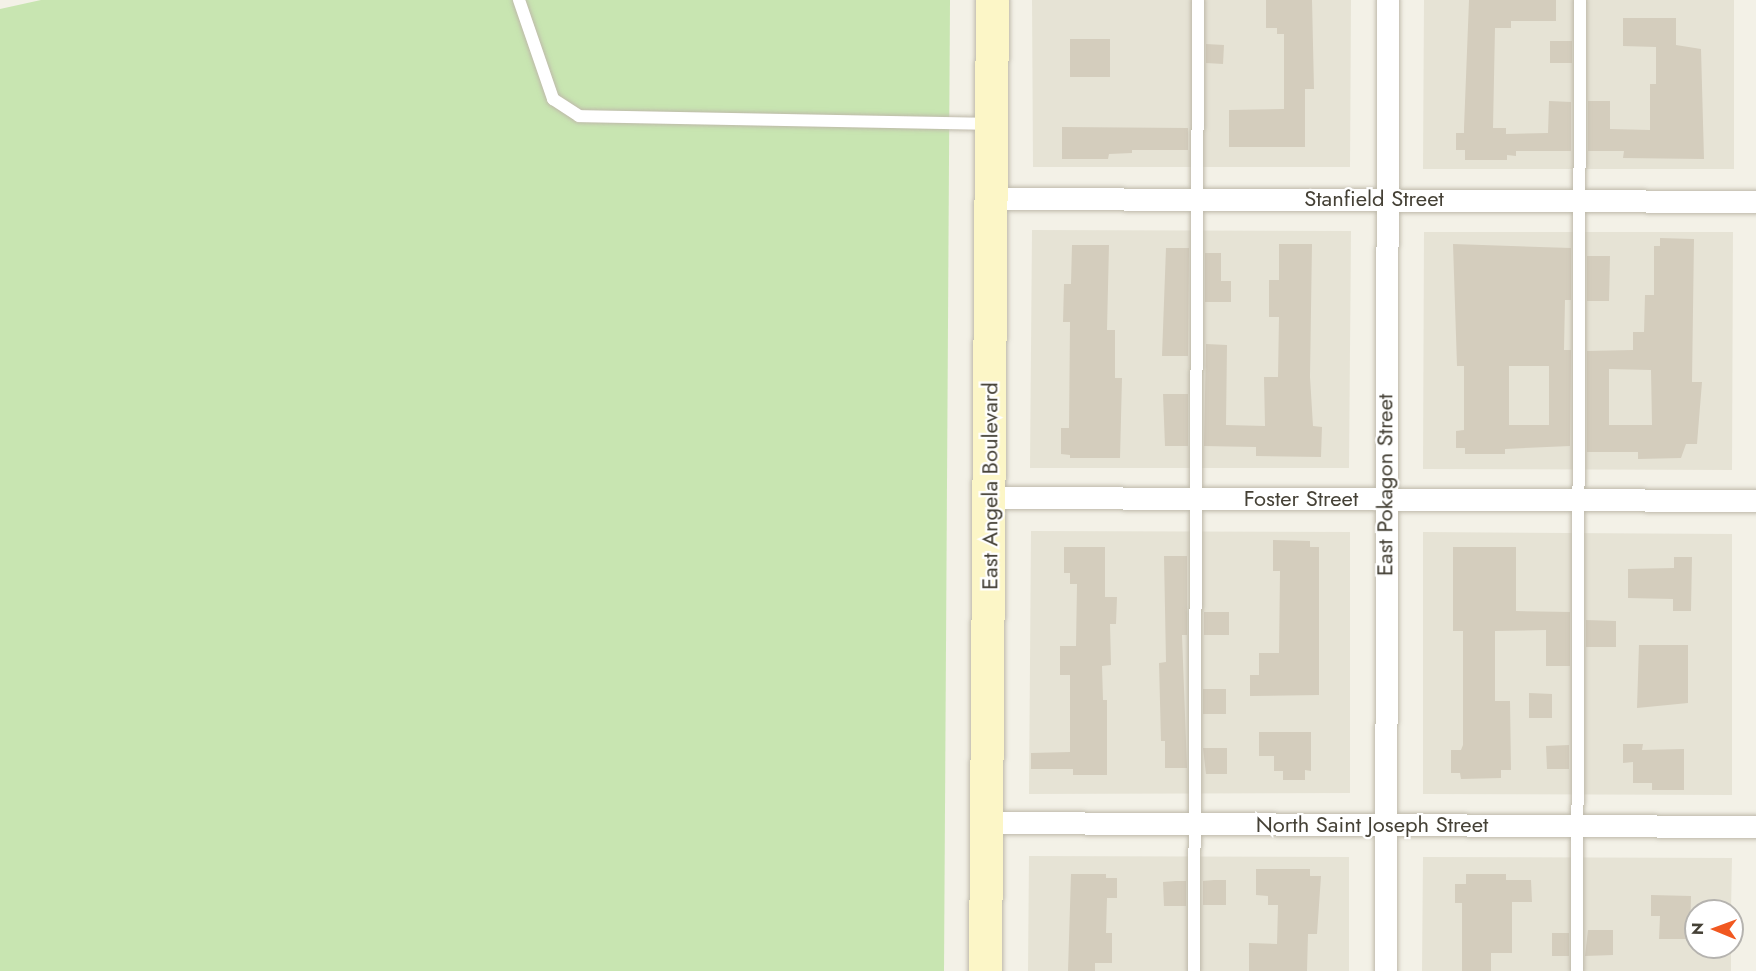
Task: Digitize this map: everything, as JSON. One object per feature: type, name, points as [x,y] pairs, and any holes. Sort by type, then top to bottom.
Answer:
[{"type":"main road","name":"East Angela Boulevard","points":[[985,971],[988,823],[992,0]]},
{"type":"street","name":"East Pokagon Street","points":[[1386,971],[1385,499],[1388,0]]},
{"type":"street","name":"Stanfield Street","points":[[992,199],[1198,198],[1756,202]]},
{"type":"street","name":"Foster Street","points":[[990,498],[1756,501]]},
{"type":"street","name":"North Saint Joseph Street","points":[[988,823],[1756,827]]},
{"type":"lane","points":[[519,0],[554,99],[579,116],[991,124]]},
{"type":"lane","points":[[1194,971],[1198,0]]},
{"type":"lane","points":[[1577,971],[1580,0]]},
{"type":"shaded area","points":[[1032,0],[1351,0],[1350,167],[1033,167]]},
{"type":"shaded area","points":[[1424,0],[1734,0],[1734,169],[1423,169]]},
{"type":"shaded area","points":[[1032,230],[1351,231],[1349,468],[1030,468]]},
{"type":"shaded area","points":[[1424,232],[1733,232],[1732,470],[1423,469]]},
{"type":"shaded area","points":[[1031,531],[1350,532],[1350,793],[1029,794]]},
{"type":"shaded area","points":[[1423,532],[1732,534],[1732,795],[1423,794]]},
{"type":"shaded area","points":[[1029,856],[1349,857],[1349,971],[1028,971]]},
{"type":"shaded area","points":[[1423,857],[1732,858],[1731,899],[1684,899],[1684,959],[1731,959],[1731,971],[1422,971]]},
{"type":"green space","points":[[41,0],[950,0],[944,971],[0,971],[0,9]]},
{"type":"building","points":[[1266,0],[1312,0],[1314,89],[1305,89],[1305,147],[1229,147],[1229,110],[1284,109],[1284,34],[1277,34],[1277,28],[1266,28]]},
{"type":"building","points":[[1469,0],[1556,0],[1556,21],[1511,21],[1511,28],[1495,28],[1493,128],[1506,128],[1506,134],[1548,133],[1549,101],[1571,102],[1571,151],[1516,151],[1516,156],[1507,155],[1507,160],[1465,160],[1465,150],[1456,150],[1456,133],[1464,133]]},
{"type":"building","points":[[1623,18],[1676,18],[1676,45],[1701,49],[1704,159],[1623,158],[1624,151],[1588,151],[1588,101],[1610,101],[1610,129],[1650,130],[1650,84],[1656,84],[1656,47],[1623,46]]},
{"type":"building","points":[[1070,39],[1110,39],[1110,77],[1070,77]]},
{"type":"building","points":[[1550,41],[1572,41],[1572,63],[1550,63]]},
{"type":"building","points":[[1206,44],[1224,45],[1223,64],[1206,63]]},
{"type":"building","points":[[1062,127],[1188,128],[1188,150],[1132,150],[1132,153],[1109,154],[1108,159],[1062,159]]},
{"type":"building","points":[[1660,238],[1694,239],[1692,382],[1702,382],[1697,444],[1686,444],[1681,458],[1638,459],[1638,452],[1587,452],[1587,351],[1633,350],[1633,332],[1644,332],[1645,295],[1654,295],[1654,246],[1660,246]],"holes":[[[1609,369],[1651,370],[1652,425],[1609,425]]]},
{"type":"building","points":[[1279,244],[1312,244],[1310,377],[1313,426],[1322,427],[1321,457],[1256,456],[1256,447],[1204,446],[1206,344],[1227,345],[1226,425],[1265,426],[1264,377],[1278,377],[1279,317],[1269,317],[1269,280],[1279,280]]},
{"type":"building","points":[[1453,244],[1571,248],[1571,300],[1565,300],[1564,350],[1571,350],[1570,446],[1505,449],[1505,454],[1465,454],[1465,448],[1456,448],[1456,431],[1464,430],[1464,366],[1457,366]],"holes":[[[1509,366],[1549,366],[1549,425],[1509,425]]]},
{"type":"building","points":[[1072,245],[1109,245],[1107,330],[1115,330],[1115,378],[1122,378],[1120,458],[1070,458],[1070,455],[1061,454],[1061,428],[1069,428],[1070,322],[1063,322],[1064,284],[1071,284]]},
{"type":"building","points":[[1166,248],[1189,248],[1188,356],[1162,356]]},
{"type":"building","points":[[1205,253],[1221,253],[1221,281],[1231,281],[1231,302],[1205,302]]},
{"type":"building","points":[[1587,256],[1610,256],[1609,301],[1587,301]]},
{"type":"building","points":[[1163,394],[1188,394],[1188,446],[1165,446]]},
{"type":"building","points":[[1273,540],[1310,541],[1310,547],[1319,547],[1319,695],[1250,696],[1250,675],[1259,675],[1259,653],[1279,653],[1280,571],[1273,571]]},
{"type":"building","points":[[1064,547],[1105,547],[1105,597],[1117,597],[1116,624],[1110,624],[1111,665],[1102,666],[1103,700],[1107,700],[1107,775],[1073,775],[1073,769],[1031,769],[1031,753],[1070,752],[1070,675],[1060,675],[1060,646],[1076,646],[1077,584],[1070,584],[1070,573],[1064,573]]},
{"type":"building","points":[[1453,547],[1516,547],[1516,611],[1570,612],[1570,666],[1546,666],[1546,630],[1495,631],[1495,701],[1510,701],[1511,770],[1501,770],[1501,778],[1461,779],[1460,773],[1451,773],[1451,750],[1461,750],[1463,745],[1463,631],[1453,631]]},
{"type":"building","points":[[1164,556],[1187,556],[1187,635],[1182,635],[1187,768],[1165,768],[1165,741],[1161,741],[1159,663],[1166,662]]},
{"type":"building","points":[[1674,557],[1692,557],[1691,611],[1673,611],[1673,599],[1628,598],[1628,569],[1674,568]]},
{"type":"building","points":[[1204,612],[1229,612],[1229,635],[1204,635]]},
{"type":"building","points":[[1586,620],[1616,621],[1616,647],[1586,647]]},
{"type":"building","points":[[1639,645],[1688,645],[1688,703],[1637,708]]},
{"type":"building","points":[[1203,689],[1226,689],[1226,714],[1203,714]]},
{"type":"building","points":[[1529,693],[1552,694],[1552,718],[1529,718]]},
{"type":"building","points":[[1259,732],[1311,732],[1311,771],[1305,770],[1305,780],[1283,780],[1283,771],[1274,771],[1274,756],[1259,756]]},
{"type":"building","points":[[1623,744],[1643,744],[1642,750],[1684,749],[1684,790],[1652,790],[1652,783],[1633,783],[1633,762],[1623,763]]},
{"type":"building","points":[[1569,745],[1569,769],[1547,769],[1546,746]]},
{"type":"building","points":[[1203,748],[1227,748],[1227,774],[1206,774]]},
{"type":"building","points":[[1256,869],[1310,869],[1310,876],[1321,876],[1317,934],[1308,934],[1307,971],[1249,971],[1249,943],[1277,944],[1278,905],[1268,905],[1268,896],[1256,895]]},
{"type":"building","points":[[1071,874],[1106,874],[1106,878],[1117,878],[1117,898],[1107,898],[1106,933],[1112,933],[1112,963],[1095,963],[1095,971],[1068,971]]},
{"type":"building","points":[[1466,874],[1506,874],[1506,880],[1531,880],[1532,902],[1512,902],[1512,953],[1491,953],[1491,971],[1462,971],[1462,903],[1455,903],[1455,884],[1466,884]]},
{"type":"building","points":[[1226,880],[1226,905],[1203,905],[1203,881]]},
{"type":"building","points":[[1186,881],[1186,906],[1164,906],[1163,882]]},
{"type":"building","points":[[1651,895],[1691,896],[1691,899],[1684,899],[1684,939],[1659,939],[1660,916],[1651,916]]},
{"type":"building","points":[[1588,930],[1613,930],[1613,955],[1585,956]]},
{"type":"building","points":[[1552,933],[1569,933],[1569,956],[1552,956]]}]
